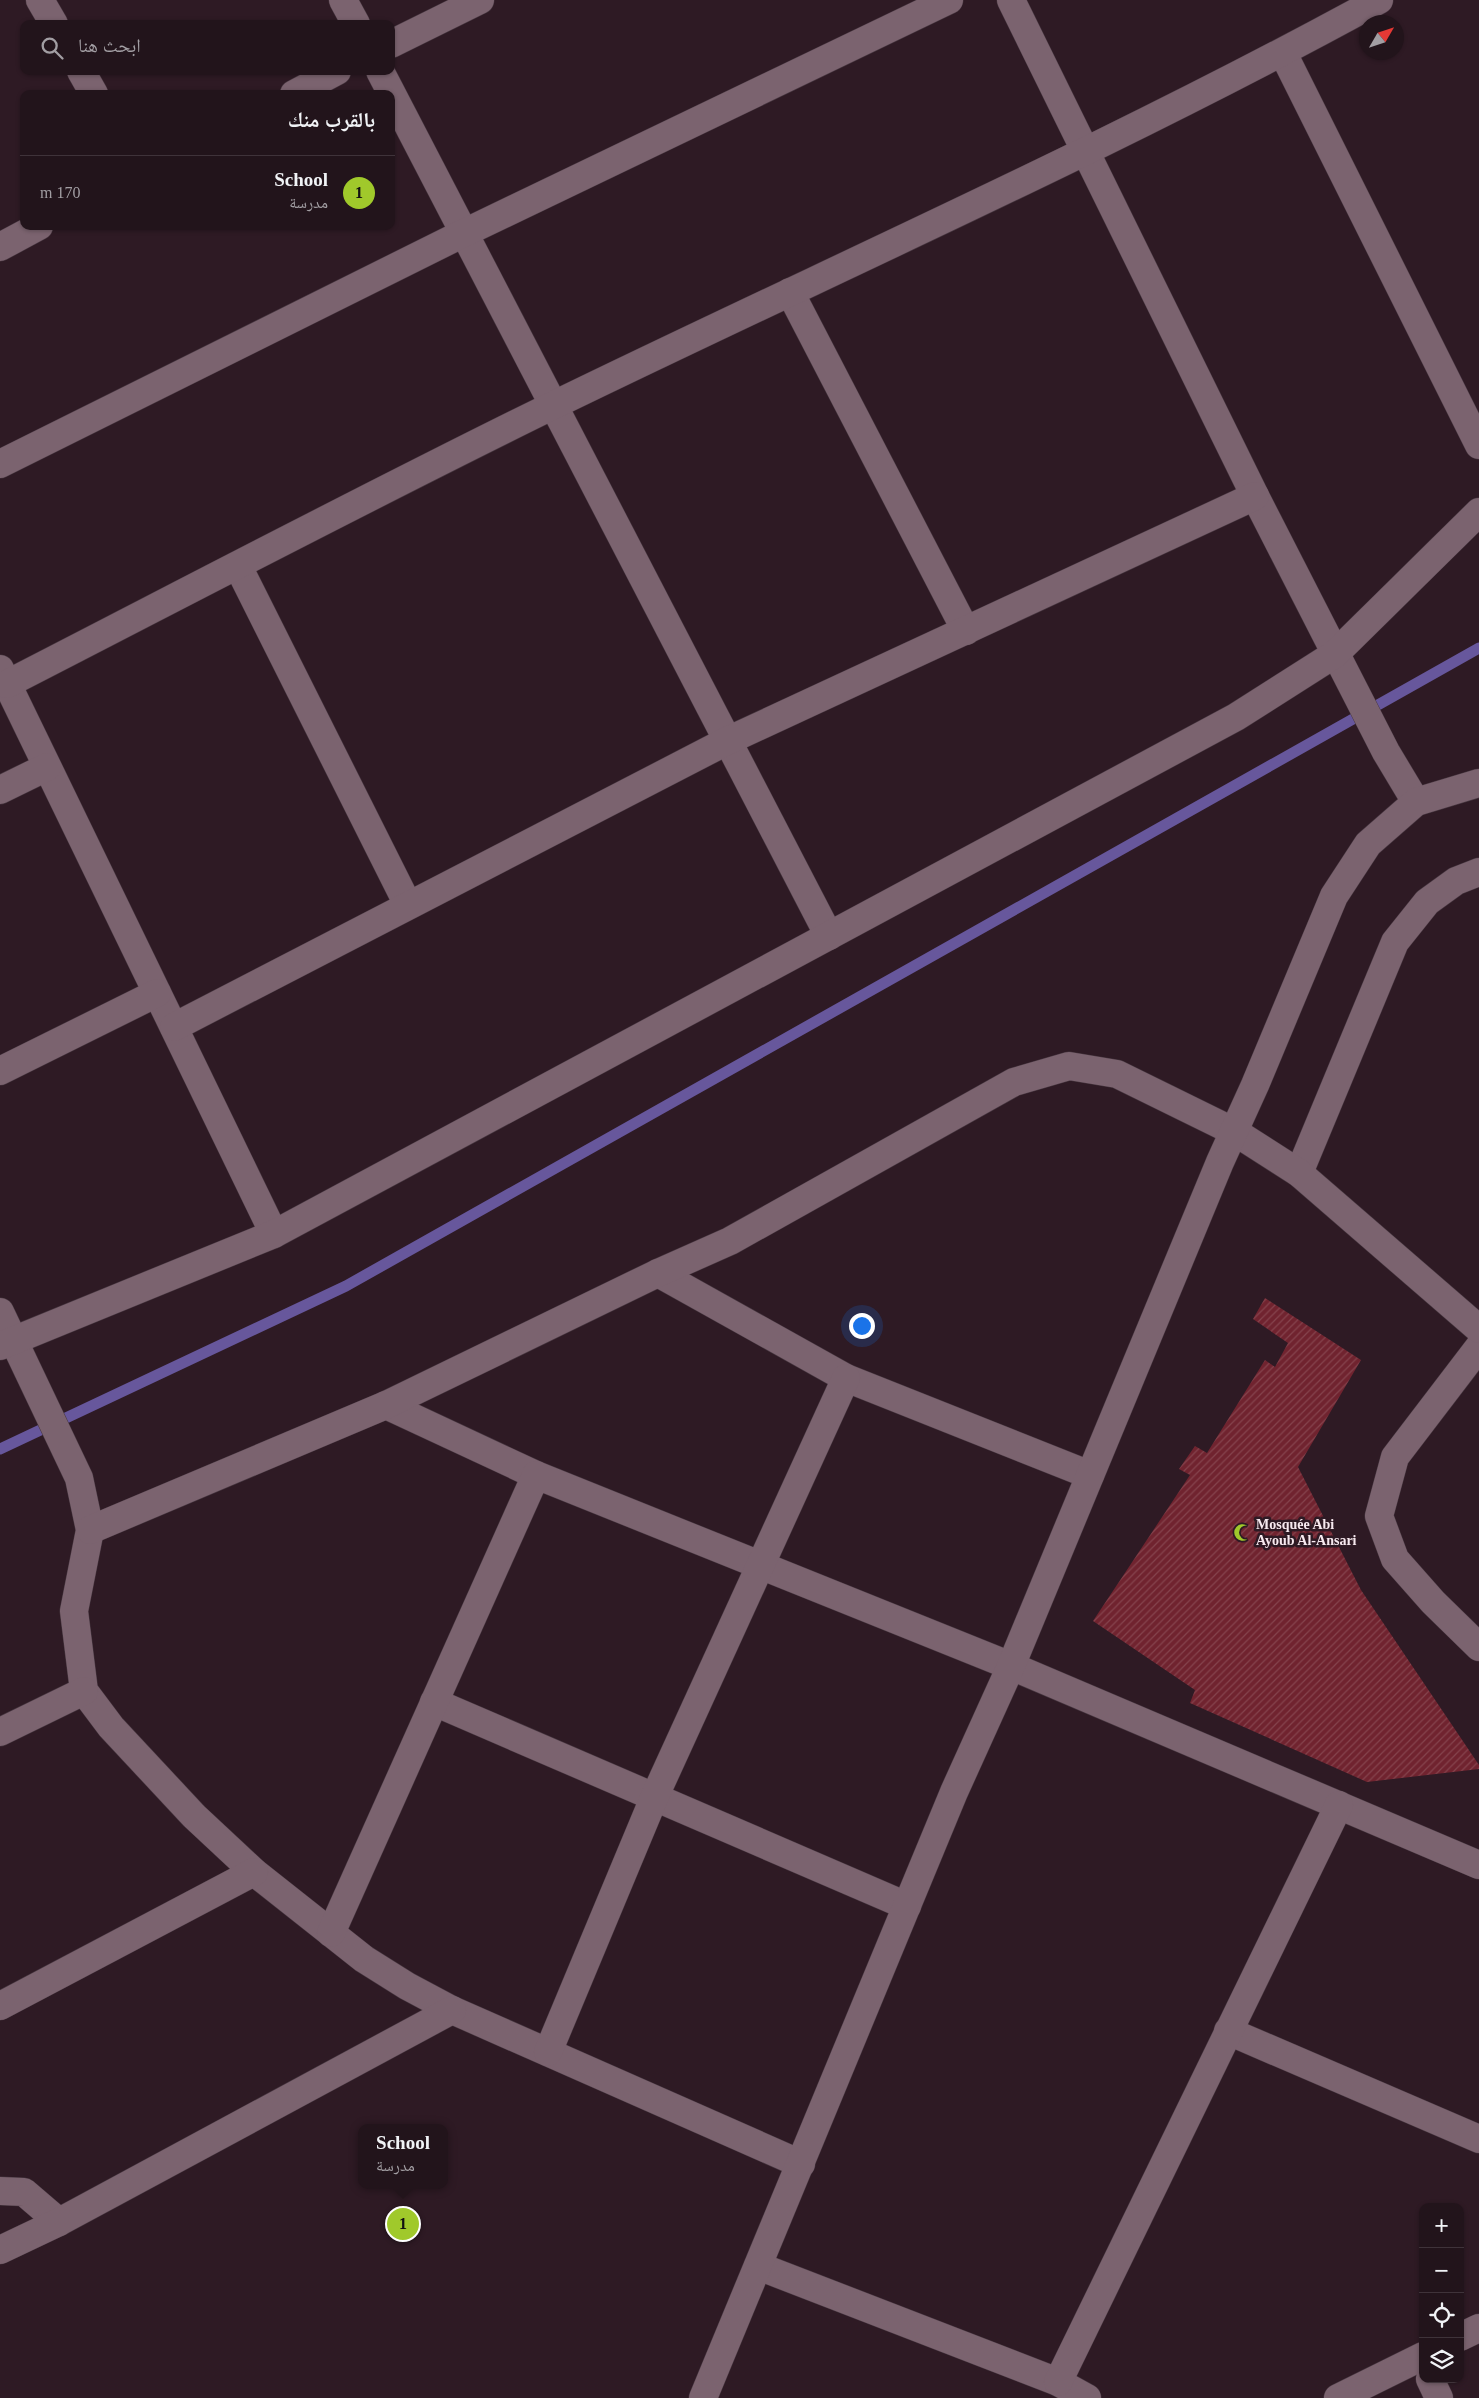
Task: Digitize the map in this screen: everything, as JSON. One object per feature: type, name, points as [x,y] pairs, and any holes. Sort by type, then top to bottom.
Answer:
[{"type":"street","points":[[40,0],[52,20]]},
{"type":"street","points":[[343,0],[354,20]]},
{"type":"street","points":[[395,42],[480,0]]},
{"type":"street","points":[[0,464],[464,233],[949,0]]},
{"type":"street","points":[[1011,0],[1339,663],[1386,752],[1416,802]]},
{"type":"street","points":[[274,1234],[4,677],[238,566],[553,406],[1283,53],[1379,0]]},
{"type":"street","points":[[1283,53],[1479,445]]},
{"type":"street","points":[[83,75],[92,90]]},
{"type":"street","points":[[301,90],[330,75]]},
{"type":"street","points":[[382,75],[390,90]]},
{"type":"street","points":[[395,100],[829,936]]},
{"type":"street","points":[[0,246],[31,230]]},
{"type":"street","points":[[790,292],[966,631]]},
{"type":"street","points":[[174,1027],[727,741],[1255,496]]},
{"type":"street","points":[[7,1344],[274,1234],[1339,663],[1479,512]]},
{"type":"street","points":[[238,566],[408,906]]},
{"type":"street","points":[[0,790],[47,767]]},
{"type":"street","points":[[703,2398],[954,1792],[1011,1666],[1220,1162],[1235,1132],[1334,896],[1368,844],[1416,802],[1479,783]]},
{"type":"street","points":[[1300,1173],[1395,942],[1427,902],[1456,881],[1479,872]]},
{"type":"street","points":[[0,1071],[157,993]]},
{"type":"street","points":[[90,1530],[386,1405],[658,1273],[730,1241],[1014,1082],[1069,1066],[1117,1074],[1235,1132],[1300,1173],[1479,1329]]},
{"type":"street","points":[[658,1273],[846,1378],[1090,1475]]},
{"type":"street","points":[[0,1312],[7,1344],[44,1404],[79,1478],[90,1530],[74,1611],[84,1691],[111,1726],[194,1816],[254,1872],[364,1958],[407,1986],[452,2010],[801,2164]]},
{"type":"street","points":[[1479,1347],[1395,1457],[1379,1516],[1395,1559],[1433,1602],[1479,1647]]},
{"type":"street","points":[[548,2052],[654,1798],[846,1378]]},
{"type":"street","points":[[386,1405],[536,1475],[1011,1666],[1479,1865]]},
{"type":"street","points":[[331,1933],[536,1475]]},
{"type":"street","points":[[0,1732],[84,1691]]},
{"type":"street","points":[[434,1702],[907,1906]]},
{"type":"street","points":[[1058,2382],[1228,2030],[1339,1806]]},
{"type":"street","points":[[0,2006],[254,1872]]},
{"type":"street","points":[[0,2250],[58,2222],[452,2010]]},
{"type":"street","points":[[1228,2030],[1479,2139]]},
{"type":"street","points":[[0,2191],[24,2192],[58,2222]]},
{"type":"street","points":[[758,2266],[1058,2382],[1087,2398]]},
{"type":"street","points":[[1464,2336],[1479,2328]]},
{"type":"street","points":[[1338,2398],[1419,2367]]},
{"type":"street","points":[[1432,2383],[1439,2398]]},
{"type":"building","name":"Mosquée Abi Ayoub Al-Ansari","points":[[1265,1298],[1361,1360],[1298,1467],[1361,1590],[1479,1765],[1479,1769],[1367,1782],[1190,1703],[1195,1690],[1093,1621],[1190,1475],[1179,1469],[1195,1446],[1207,1453],[1265,1360],[1275,1367],[1288,1343],[1253,1319]]},
{"type":"waterway","points":[[0,1449],[346,1286],[1479,648]]},
{"type":"place","name":"Mosquée Abi Ayoub Al-Ansari","points":[[1242,1532]]},
{"type":"place","name":"School","points":[[403,2224]]}]
